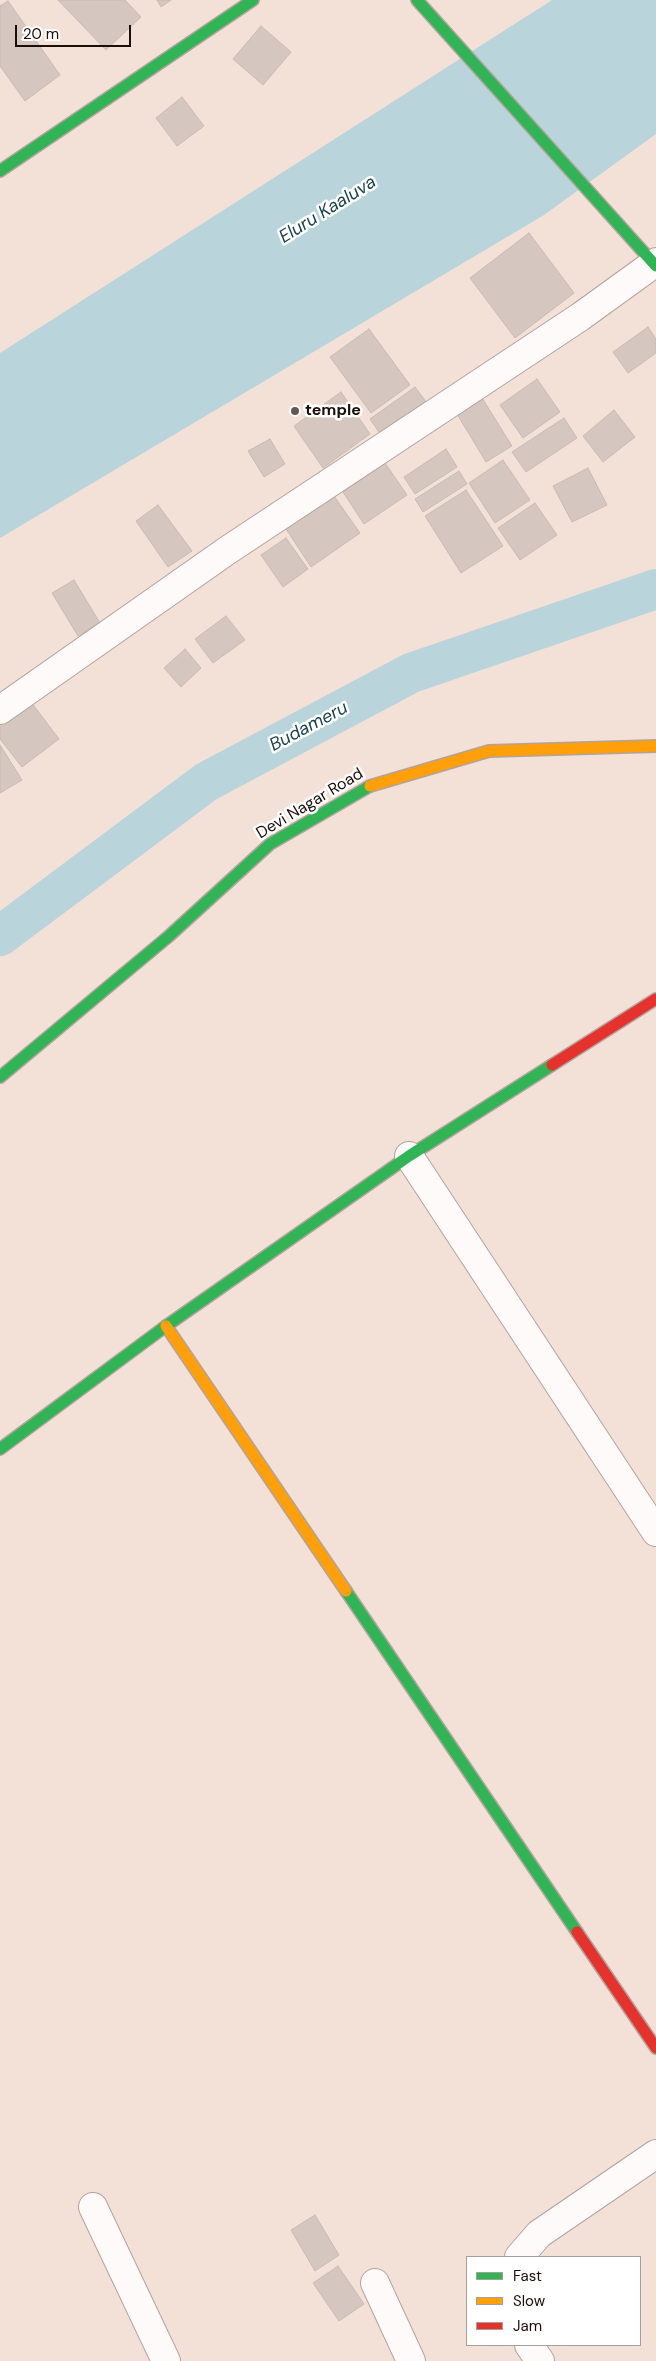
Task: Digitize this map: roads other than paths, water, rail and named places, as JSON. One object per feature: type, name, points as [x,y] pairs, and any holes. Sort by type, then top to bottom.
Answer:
[{"type":"street","points":[[0,171],[253,0]]},
{"type":"street","points":[[0,710],[228,550],[580,317],[655,264],[606,213],[417,0]]},
{"type":"street","name":"Devi Nagar Road","points":[[0,1076],[169,936],[270,844],[375,783],[489,751],[656,746]]},
{"type":"street","points":[[0,1449],[166,1326],[410,1156],[655,1003]]},
{"type":"street","points":[[410,1156],[656,1532]]},
{"type":"street","points":[[166,1326],[656,2048]]},
{"type":"street","points":[[521,2256],[539,2234],[656,2154]]},
{"type":"street","points":[[93,2207],[166,2361]]},
{"type":"street","points":[[375,2284],[411,2361]]},
{"type":"street","points":[[530,2346],[540,2361]]},
{"type":"water","name":"Eluru Kaaluva","points":[[552,0],[656,0],[656,134],[544,215],[0,538],[0,353]]},
{"type":"waterway","name":"Budameru","points":[[0,936],[206,782],[411,673],[656,589]]},
{"type":"place","name":"temple","points":[[295,411]]}]
